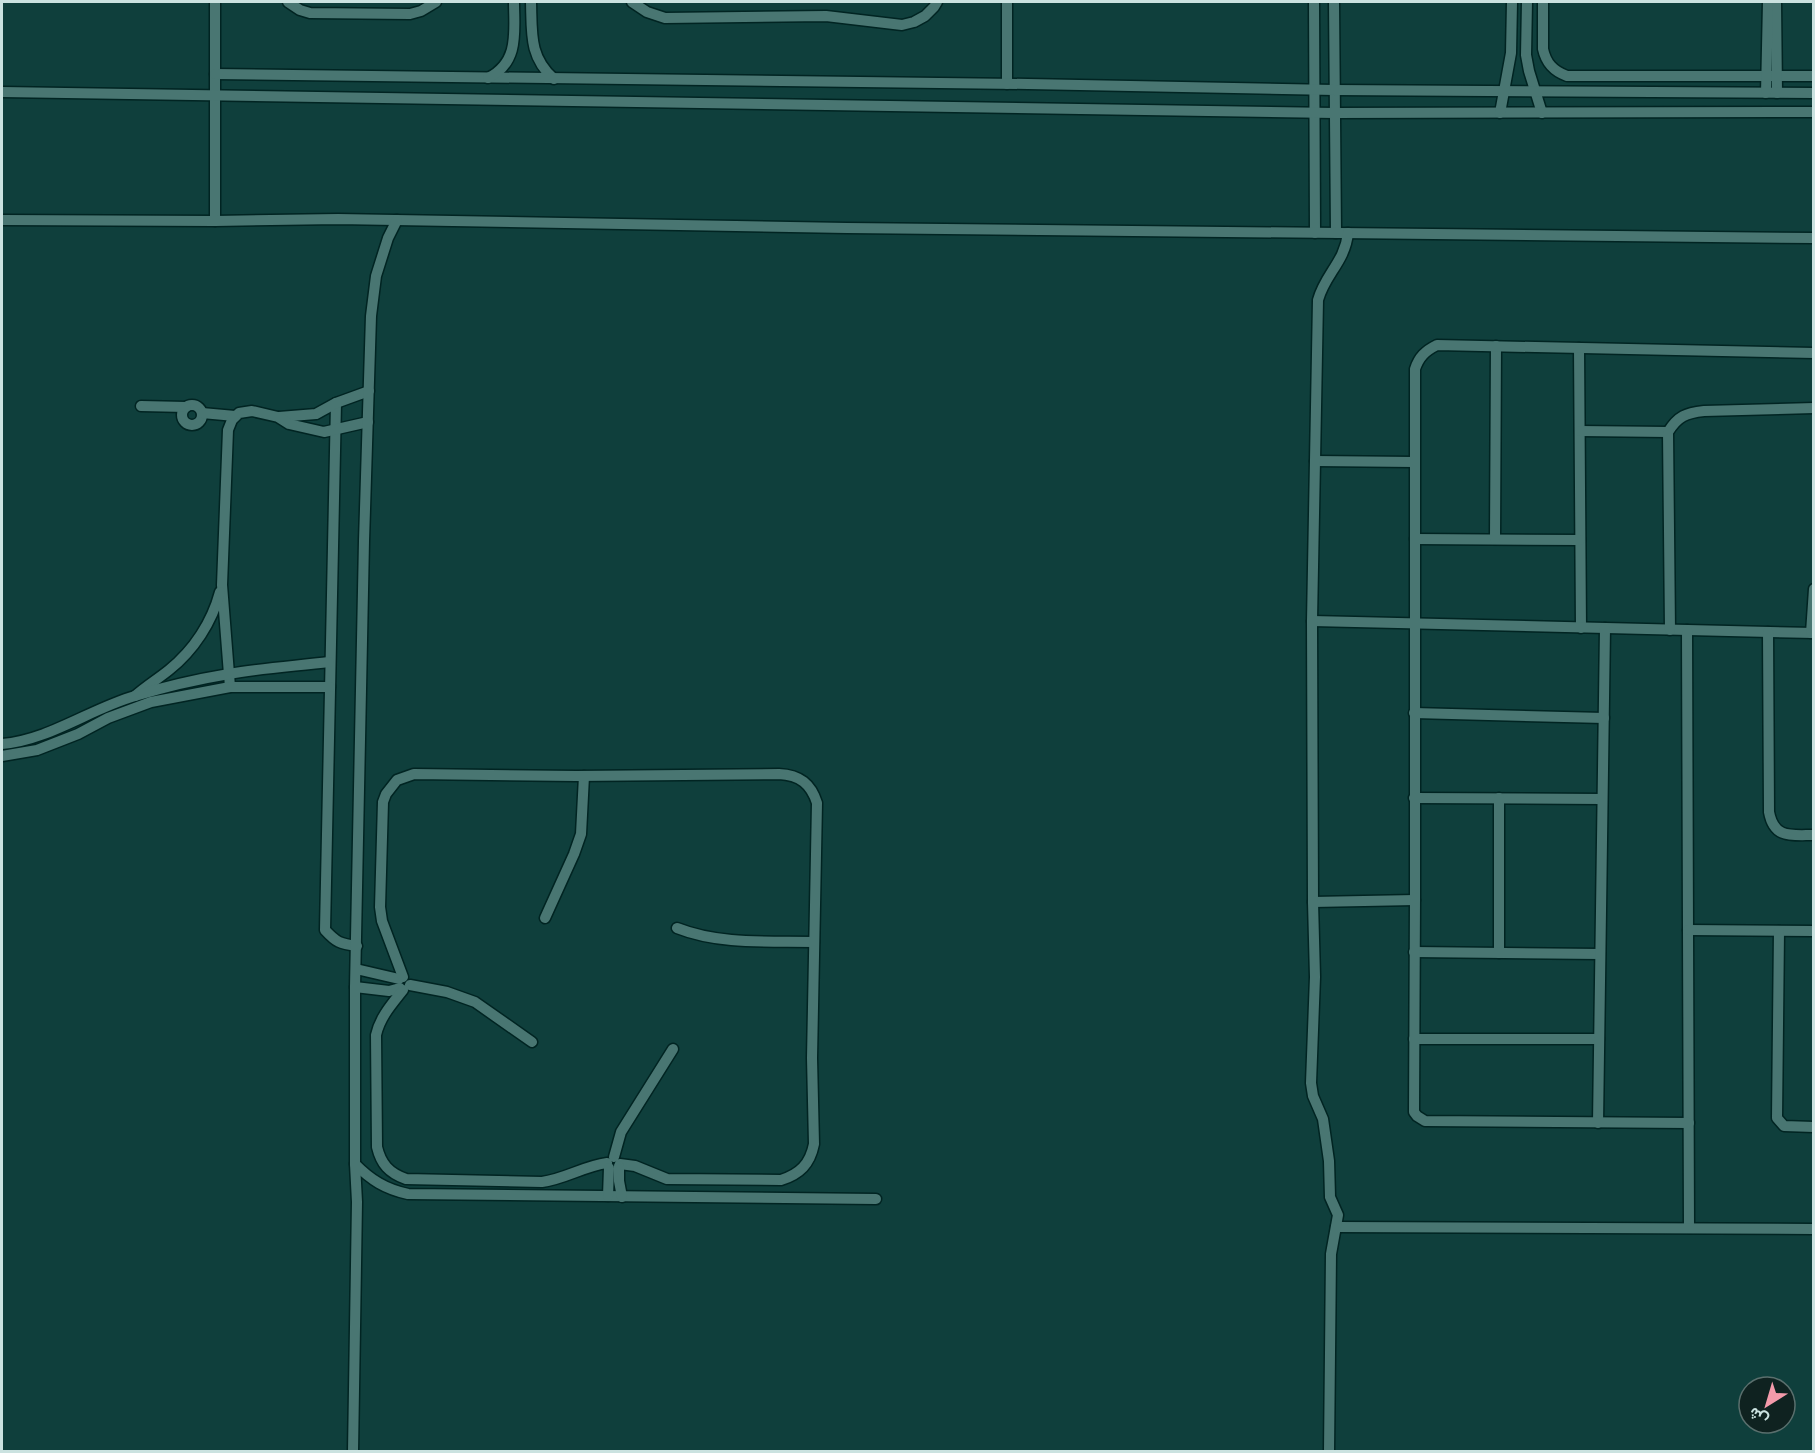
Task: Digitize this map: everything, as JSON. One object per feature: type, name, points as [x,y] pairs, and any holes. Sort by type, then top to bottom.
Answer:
[{"type":"street","points":[[215,2],[215,221]]},
{"type":"street","points":[[288,2],[310,13],[411,14],[422,11],[436,2]]},
{"type":"street","points":[[487,78],[503,67],[512,51],[514,2]]},
{"type":"street","points":[[531,2],[534,48],[543,68],[554,79]]},
{"type":"street","points":[[632,2],[647,12],[665,18],[758,15],[826,16],[902,25],[925,16],[937,2]]},
{"type":"street","points":[[1007,2],[1007,84]]},
{"type":"street","points":[[1314,2],[1315,233]]},
{"type":"street","points":[[1329,1452],[1331,1254],[1338,1215],[1330,1197],[1329,1161],[1322,1113],[1313,1096],[1311,1083],[1315,977],[1312,621],[1318,300],[1322,289],[1343,256],[1334,113],[1334,2]]},
{"type":"street","points":[[1500,113],[1511,53],[1512,2]]},
{"type":"street","points":[[1527,2],[1526,55],[1542,113]]},
{"type":"street","points":[[1543,2],[1545,57],[1553,69],[1567,76],[1814,76]]},
{"type":"street","points":[[1768,2],[1772,76]]},
{"type":"street","points":[[1771,93],[1776,2]]},
{"type":"street","points":[[215,74],[1314,90],[1814,93]]},
{"type":"street","points":[[2,92],[1334,113],[1814,112]]},
{"type":"street","points":[[2,220],[338,219],[823,228],[1814,238]]},
{"type":"street","points":[[353,1452],[357,1202],[355,987],[372,296],[381,257],[397,220]]},
{"type":"street","points":[[1689,1123],[1425,1121],[1420,1120],[1414,1112],[1415,369],[1419,358],[1426,350],[1437,345],[1814,353]]},
{"type":"street","points":[[1495,539],[1496,346]]},
{"type":"street","points":[[1579,348],[1581,628]]},
{"type":"street","points":[[230,687],[222,585],[228,430],[239,413],[252,411],[278,417],[316,414],[336,403],[369,391]]},
{"type":"street","points":[[336,403],[325,930],[341,944],[357,946]]},
{"type":"street","points":[[141,406],[194,406],[202,413],[235,416]]},
{"type":"street","points":[[186,407],[182,414],[184,421],[190,425],[198,423],[202,413]]},
{"type":"street","points":[[1670,630],[1668,432],[1676,420],[1689,413],[1814,408]]},
{"type":"street","points":[[278,417],[289,424],[324,432],[368,422]]},
{"type":"street","points":[[1580,431],[1668,432]]},
{"type":"street","points":[[1315,461],[1414,462]]},
{"type":"street","points":[[1415,538],[1580,540]]},
{"type":"street","points":[[135,696],[147,684],[171,669],[191,648],[210,618],[222,585]]},
{"type":"street","points":[[1312,621],[1812,633],[1814,589]]},
{"type":"street","points":[[1598,1123],[1605,628]]},
{"type":"street","points":[[1687,630],[1689,1228]]},
{"type":"street","points":[[1768,632],[1769,812],[1771,821],[1782,834],[1814,835]]},
{"type":"street","points":[[2,744],[14,743],[50,732],[135,696],[228,674],[329,662]]},
{"type":"street","points":[[2,756],[38,750],[78,734],[108,718],[151,702],[230,687],[330,687]]},
{"type":"street","points":[[1414,713],[1604,718]]},
{"type":"street","points":[[414,774],[584,776],[779,774],[800,778],[814,793],[817,803],[812,1058],[814,1144],[807,1164],[791,1177],[781,1180],[667,1179],[635,1166],[614,1164],[590,1166],[560,1178],[542,1182],[406,1179],[389,1171],[379,1156],[377,1147],[376,1035],[384,1014],[403,984],[381,921],[380,907],[383,802],[391,786],[397,780],[414,774]]},
{"type":"street","points":[[545,918],[581,834],[584,776]]},
{"type":"street","points":[[1414,798],[1602,799]]},
{"type":"street","points":[[1499,798],[1499,953]]},
{"type":"street","points":[[1313,902],[1415,900]]},
{"type":"street","points":[[677,928],[714,938],[814,942]]},
{"type":"street","points":[[1688,930],[1814,931]]},
{"type":"street","points":[[1779,931],[1778,1118],[1784,1126],[1814,1127]]},
{"type":"street","points":[[1414,952],[1600,954]]},
{"type":"street","points":[[356,969],[403,984],[447,992],[475,1002],[532,1042]]},
{"type":"street","points":[[355,987],[389,992],[403,984]]},
{"type":"street","points":[[1414,1039],[1599,1039]]},
{"type":"street","points":[[608,1196],[621,1132],[673,1049]]},
{"type":"street","points":[[355,1164],[378,1184],[393,1191],[408,1194],[876,1199]]},
{"type":"street","points":[[614,1164],[622,1197]]},
{"type":"street","points":[[1336,1227],[1814,1229]]}]
